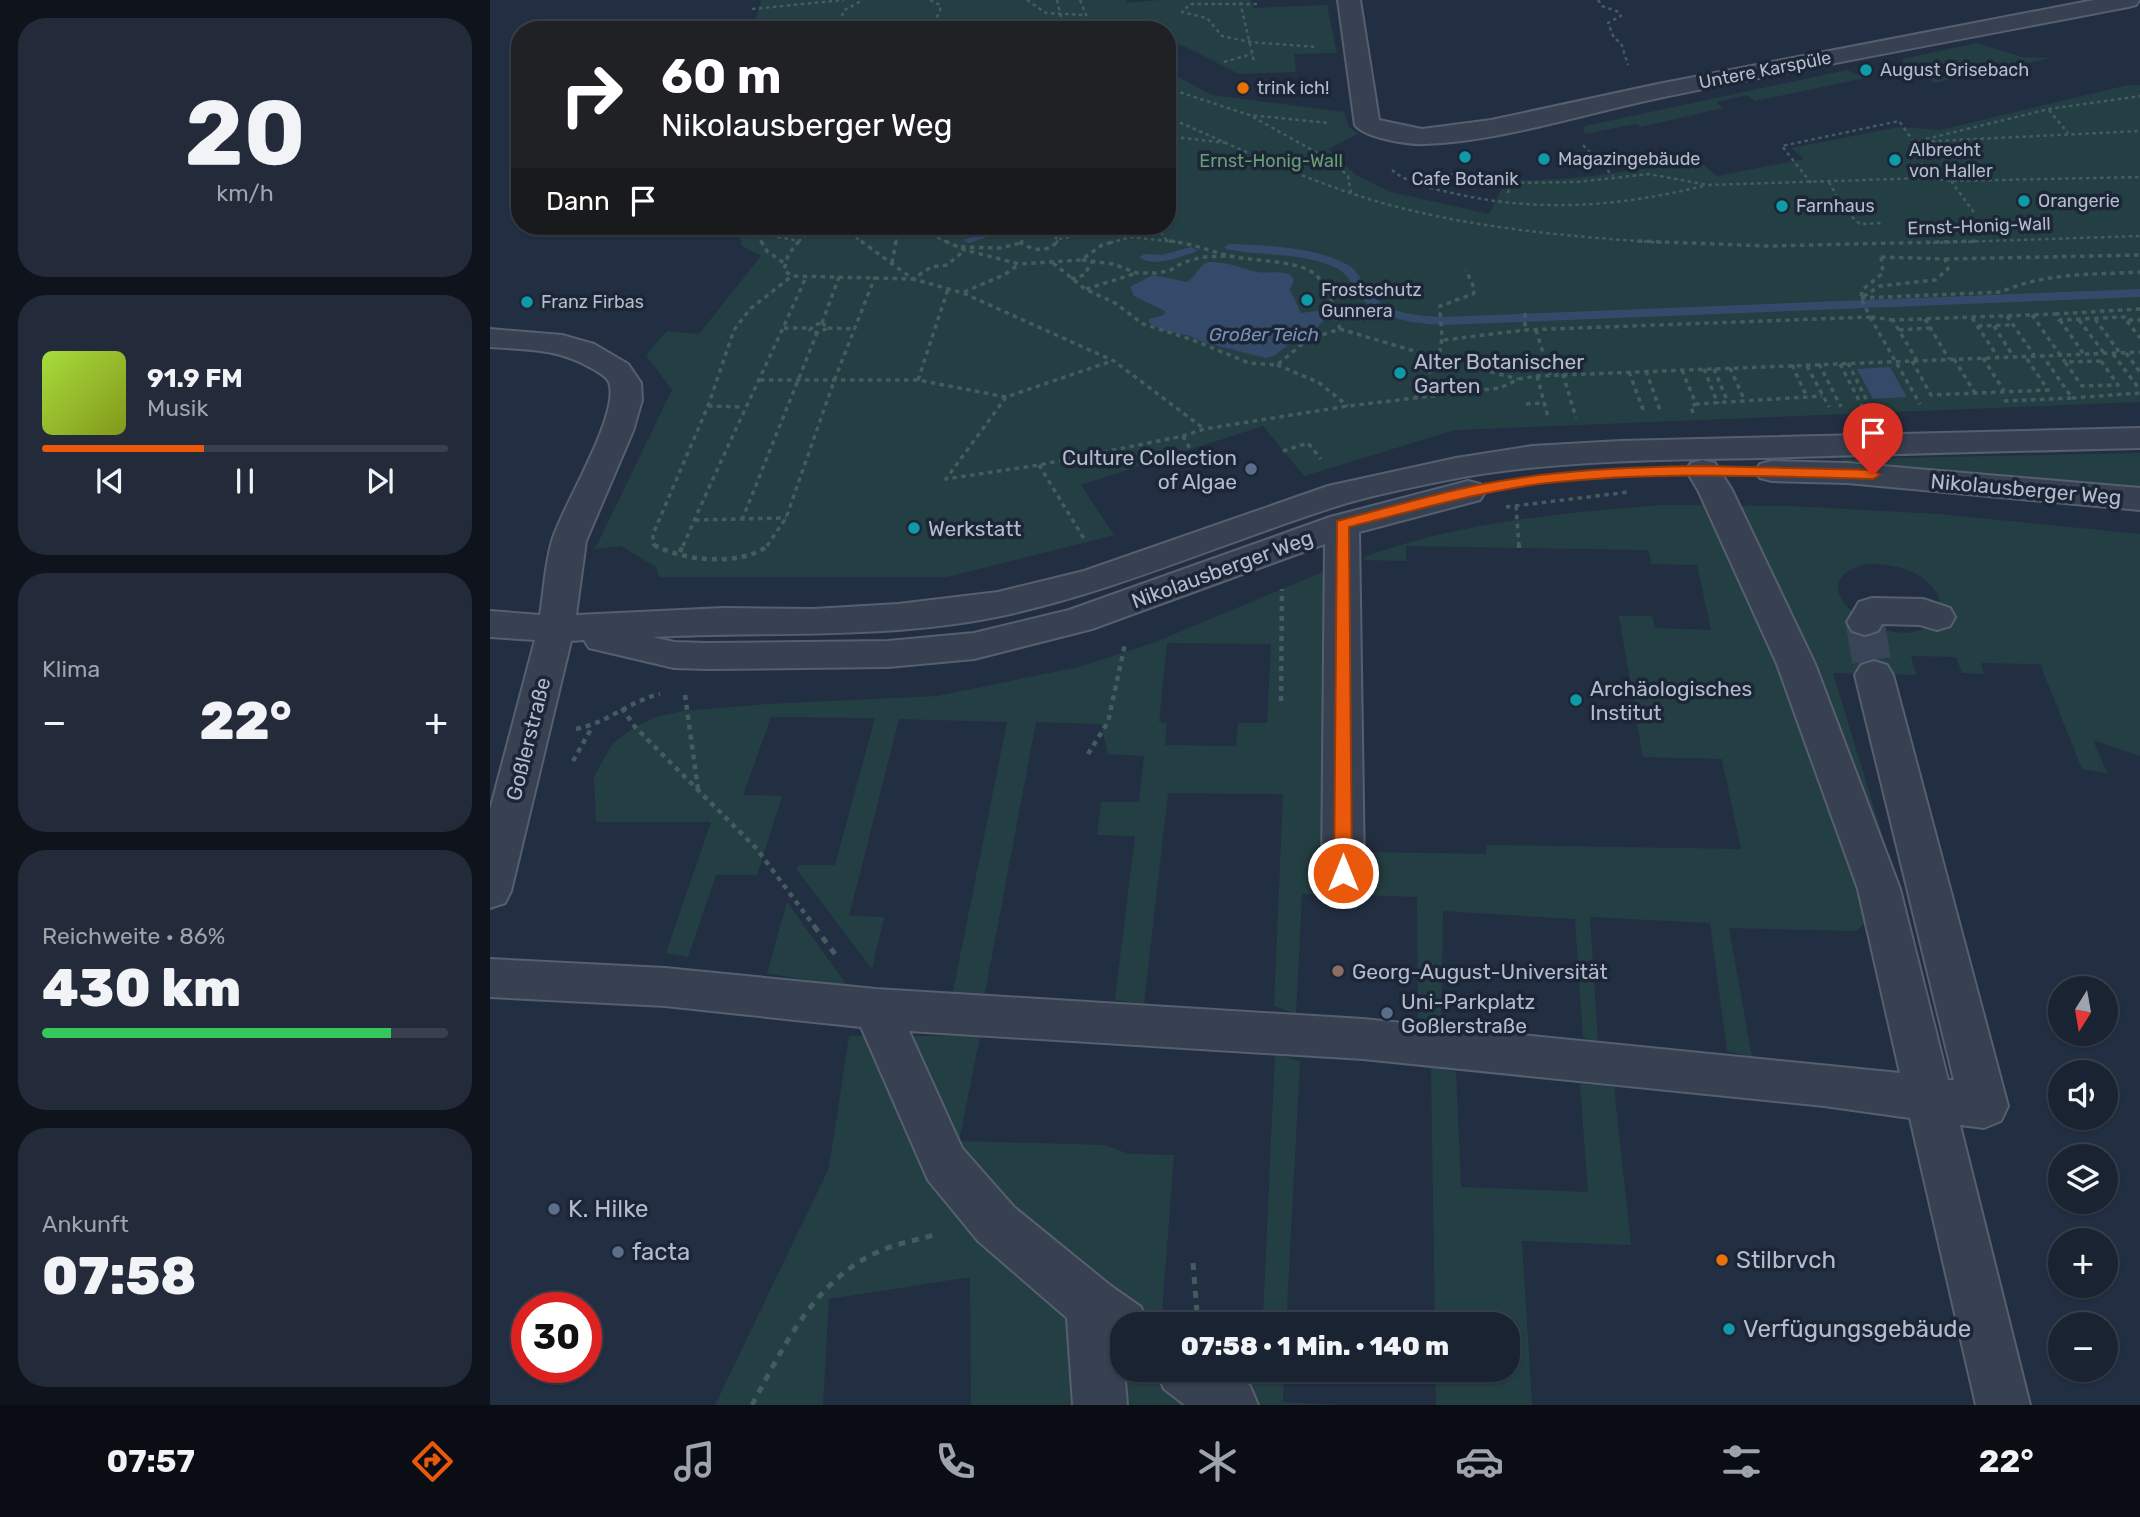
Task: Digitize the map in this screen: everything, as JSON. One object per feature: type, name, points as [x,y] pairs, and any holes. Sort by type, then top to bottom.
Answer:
[{"type":"street","points":[[1349,0],[1364,117],[1368,125]]},
{"type":"street","name":"Untere Karspüle","points":[[1368,125],[1403,135],[1447,135],[1491,128],[1657,91],[2128,0]]},
{"type":"street","name":"Goßlerstraße","points":[[490,338],[551,343],[583,350],[617,371],[625,383],[626,400],[617,431],[569,541],[556,629],[490,891]]},
{"type":"street","name":"Nikolausberger Weg","points":[[490,624],[556,629],[723,621],[813,622],[886,618],[998,604],[1092,581],[1340,494],[1456,468],[1532,456],[1646,450],[2140,438]]},
{"type":"street","points":[[1703,470],[1715,490],[1796,664],[1875,877],[2003,1405]]},
{"type":"street","name":"Nikolausberger Weg","points":[[556,629],[674,655],[888,654],[974,646],[1079,620],[1477,490],[1545,479],[1623,472],[1703,470],[1847,473],[2140,499]]},
{"type":"street","points":[[1342,535],[1343,873]]},
{"type":"street","points":[[1865,622],[1872,611],[1923,612],[1937,617]]},
{"type":"street","points":[[490,978],[665,988],[876,1009],[1363,1039],[1824,1085],[1984,1106],[1874,675]]},
{"type":"street","points":[[876,1009],[945,1164],[996,1224],[1107,1315],[1100,1405]]},
{"type":"street","points":[[1199,1382],[1231,1405]]},
{"type":"path","points":[[752,9],[844,0]]},
{"type":"path","points":[[841,21],[843,11],[863,0]]},
{"type":"path","points":[[930,0],[940,5],[935,21]]},
{"type":"path","points":[[1027,0],[1043,13],[1060,17],[1084,15]]},
{"type":"path","points":[[1057,0],[1061,21]]},
{"type":"path","points":[[1080,0],[1087,21]]},
{"type":"path","points":[[1598,0],[1602,6],[1619,12],[1621,16],[1608,23],[1614,38],[1621,43],[1632,79],[1657,91]]},
{"type":"path","points":[[1240,2],[1254,61]]},
{"type":"path","points":[[1257,4],[1190,4],[1182,12],[1207,18],[1222,36],[1250,42],[1319,48]]},
{"type":"path","points":[[1307,51],[1308,45]]},
{"type":"path","points":[[1224,62],[1252,54]]},
{"type":"path","points":[[1176,91],[1249,115],[1332,161],[1348,176],[1351,193]]},
{"type":"path","points":[[1914,142],[2049,109],[2140,96]]},
{"type":"path","points":[[2049,109],[2068,134]]},
{"type":"path","points":[[1249,115],[1368,125]]},
{"type":"path","name":"Ernst-Honig-Wall","points":[[1176,121],[1351,193],[1396,207],[1497,228],[1543,234],[1638,242],[1835,243],[2140,236]]},
{"type":"path","points":[[1811,183],[1782,146],[1899,121],[1914,142],[1927,178]]},
{"type":"path","points":[[1914,142],[2140,131]]},
{"type":"path","points":[[1176,137],[1231,143]]},
{"type":"path","points":[[1388,166],[1409,180],[1436,189],[1496,204],[1536,208],[1575,208],[1678,193],[1707,185]]},
{"type":"path","points":[[1508,193],[1510,183],[1577,183],[1613,176],[1649,174],[1707,185],[1927,178],[1951,181],[2140,177]]},
{"type":"path","points":[[1951,181],[1975,214]]},
{"type":"path","points":[[1829,182],[1845,211],[1860,224],[1882,223]]},
{"type":"path","points":[[1838,212],[1853,211]]},
{"type":"path","points":[[1871,217],[1874,223]]},
{"type":"path","points":[[758,235],[767,251],[784,263]]},
{"type":"path","points":[[768,235],[799,241]]},
{"type":"path","points":[[807,235],[799,241],[784,263],[784,270],[792,276],[913,279],[962,293],[1114,361],[1204,429]]},
{"type":"path","points":[[853,235],[913,279]]},
{"type":"path","points":[[892,263],[898,235]]},
{"type":"path","points":[[933,235],[965,250],[1018,264],[1081,260],[1113,264],[1137,272]]},
{"type":"path","points":[[960,247],[1000,248],[1021,243],[1025,235]]},
{"type":"path","points":[[1048,235],[1059,239],[1076,235]]},
{"type":"path","points":[[1163,235],[1167,242]]},
{"type":"path","points":[[1081,260],[1102,245],[1130,237],[1189,243],[1228,256],[1304,268],[1317,276],[1332,300],[1340,329]]},
{"type":"path","points":[[1021,243],[1028,248],[1046,250],[1054,247],[1059,239]]},
{"type":"path","points":[[913,279],[931,267],[947,265],[965,250]]},
{"type":"path","points":[[1930,404],[1920,404],[1861,298],[1862,290],[1883,273],[1881,257],[1945,259],[2140,255]]},
{"type":"path","points":[[1085,289],[1137,272],[1169,271],[1182,263],[1202,257],[1228,256]]},
{"type":"path","points":[[1861,298],[1879,286],[1930,282],[1944,276],[1948,269],[1945,259]]},
{"type":"path","points":[[1053,262],[1070,279],[1115,303],[1143,324],[1194,340],[1250,363],[1278,365],[1318,382],[1348,406]]},
{"type":"path","points":[[1070,279],[1084,275],[1092,262]]},
{"type":"path","points":[[962,293],[1004,275],[1018,264]]},
{"type":"path","points":[[1416,398],[1438,358],[1444,340],[1440,326],[1440,306],[1473,294],[1475,290],[1466,271]]},
{"type":"path","points":[[1861,298],[2001,292],[2021,281],[2049,274],[2140,272]]},
{"type":"path","points":[[792,276],[750,309],[738,324],[708,406],[653,534],[653,544],[658,547],[722,557],[753,553],[775,538],[786,518],[834,381],[875,277]]},
{"type":"path","points":[[680,552],[744,407],[760,380],[806,277]]},
{"type":"path","points":[[783,328],[811,328],[822,323],[839,277]]},
{"type":"path","points":[[918,380],[948,289]]},
{"type":"path","points":[[1444,340],[1525,328],[1536,330],[1870,317],[1893,320],[2140,309]]},
{"type":"path","points":[[1525,313],[1525,328]]},
{"type":"path","points":[[2032,314],[2082,386],[2118,385],[2095,353]]},
{"type":"path","points":[[2055,314],[2084,354]]},
{"type":"path","points":[[2007,315],[2034,356]]},
{"type":"path","points":[[1972,317],[1998,357]]},
{"type":"path","points":[[2059,320],[2124,317],[2140,338]]},
{"type":"path","points":[[2095,318],[2140,372]]},
{"type":"path","points":[[1924,319],[1975,393]]},
{"type":"path","points":[[2078,319],[2104,353]]},
{"type":"path","points":[[1893,320],[1931,395],[2048,390],[2025,356]]},
{"type":"path","points":[[2126,320],[2140,320]]},
{"type":"path","points":[[822,323],[828,328]]},
{"type":"path","points":[[1978,326],[2013,325]]},
{"type":"path","points":[[1994,326],[2014,357]]},
{"type":"path","points":[[811,328],[817,333]]},
{"type":"path","points":[[741,520],[817,333],[828,328],[855,328]]},
{"type":"path","points":[[1899,330],[1930,328]]},
{"type":"path","points":[[1278,365],[1307,340],[1340,329],[1519,379]]},
{"type":"path","points":[[1536,330],[1549,375]]},
{"type":"path","points":[[1006,397],[946,479],[1039,466],[1183,436],[1204,429],[1348,406],[1500,388],[1519,379],[1549,375],[2140,352]]},
{"type":"path","points":[[2000,401],[2140,392],[2113,353]]},
{"type":"path","points":[[2043,356],[2072,398]]},
{"type":"path","points":[[1983,358],[2004,392]]},
{"type":"path","points":[[760,380],[918,380],[1006,397],[1114,361]]},
{"type":"path","points":[[2065,362],[2101,361]]},
{"type":"path","points":[[1840,363],[1862,406]]},
{"type":"path","points":[[1807,365],[1828,407],[1869,405],[1847,363]]},
{"type":"path","points":[[2134,363],[2140,364]]},
{"type":"path","points":[[1819,364],[1840,407]]},
{"type":"path","points":[[1792,365],[1807,397]]},
{"type":"path","points":[[1730,368],[1744,399]]},
{"type":"path","points":[[1704,369],[1718,404]]},
{"type":"path","points":[[1682,370],[1696,404],[1729,403],[1714,369]]},
{"type":"path","points":[[1646,371],[1661,414]]},
{"type":"path","points":[[1629,372],[1645,416]]},
{"type":"path","points":[[1563,374],[1577,419]]},
{"type":"path","points":[[2019,392],[2024,400]]},
{"type":"path","points":[[1958,394],[1963,403]]},
{"type":"path","points":[[1727,400],[1822,396]]},
{"type":"path","points":[[1766,398],[1771,410]]},
{"type":"path","points":[[1525,404],[1544,403]]},
{"type":"path","points":[[708,406],[744,407]]},
{"type":"path","points":[[1183,436],[1190,449]]},
{"type":"path","points":[[1283,451],[1308,443],[1322,461]]},
{"type":"path","points":[[1039,466],[1091,550]]},
{"type":"path","points":[[1503,508],[1635,491]]},
{"type":"path","points":[[1516,506],[1519,548]]},
{"type":"path","points":[[695,520],[786,518]]},
{"type":"path","points":[[1281,701],[1282,567],[1342,535]]},
{"type":"path","points":[[1088,754],[1108,722],[1125,643]]},
{"type":"path","points":[[529,734],[591,728],[622,708],[650,696],[696,690]]},
{"type":"path","points":[[684,691],[698,789]]},
{"type":"path","points":[[622,708],[635,727],[756,848],[876,1009]]},
{"type":"path","points":[[752,1405],[808,1307],[834,1280],[878,1252],[942,1233],[996,1224]]},
{"type":"path","points":[[1193,1263],[1197,1312]]},
{"type":"green space","points":[[761,0],[1126,0],[1127,3],[1160,0],[1251,0],[1253,8],[1327,5],[1337,53],[1294,54],[1296,72],[1239,74],[1180,44],[1176,46],[1176,21],[755,21]]},
{"type":"green space","points":[[1977,43],[2022,57],[2051,58],[1934,83],[1903,63],[1903,59]]},
{"type":"green space","points":[[1847,70],[1865,78],[1755,101],[1747,95],[1716,102],[1723,108],[1641,127],[1636,124],[1585,134],[1583,129],[1585,126]]},
{"type":"green space","name":"Alter Botanischer Garten","points":[[1176,76],[1212,95],[1344,112],[1349,127],[1358,134],[1328,149],[1356,175],[1391,192],[1489,214],[1503,186],[1512,181],[1577,178],[1699,161],[1717,176],[1804,159],[1791,148],[1899,127],[1940,130],[2128,85],[2140,85],[2140,402],[1455,430],[1304,476],[1263,426],[1081,485],[1114,535],[947,577],[659,577],[656,567],[621,546],[595,549],[672,390],[646,355],[667,331],[699,334],[761,256],[742,246],[740,237],[1176,235]]},
{"type":"green space","points":[[2140,453],[2140,494],[1845,466],[1842,459]]},
{"type":"green space","points":[[1663,505],[1791,506],[1938,514],[2140,534],[2140,756],[2093,740],[2107,773],[2082,769],[2040,664],[1981,663],[1984,674],[1962,673],[1956,657],[1911,656],[1916,675],[1833,673],[1898,887],[1857,931],[1729,928],[1752,1057],[1727,1051],[1710,923],[1590,917],[1598,1043],[1583,1037],[1575,919],[1443,911],[1441,1029],[1418,1018],[1417,897],[1361,895],[1361,852],[1486,854],[1487,845],[1741,849],[1722,759],[1643,757],[1619,616],[1652,616],[1655,628],[1711,630],[1697,565],[1652,564],[1648,550],[1406,546],[1406,561],[1364,560],[1364,557],[1400,545],[1474,527],[1549,516]],"holes":[[[1867,564],[1907,570],[1931,586],[1937,594],[1940,610],[1926,627],[1906,633],[1883,629],[1862,619],[1845,605],[1838,589],[1844,575]]]},
{"type":"green space","points":[[1325,571],[1328,576],[1325,894],[1302,894],[1296,1014],[1274,1006],[1283,794],[1168,793],[1144,1004],[1115,1000],[1135,836],[1097,835],[1101,802],[1139,802],[1144,756],[1108,754],[1101,724],[1036,722],[984,998],[952,996],[1007,722],[899,719],[849,916],[884,917],[872,969],[797,870],[798,865],[835,865],[875,718],[771,717],[743,795],[782,796],[757,875],[716,875],[688,957],[666,953],[711,822],[596,822],[594,777],[612,744],[635,727],[656,717],[683,711],[768,704],[937,696],[1079,667],[1153,643]],"holes":[[[1167,643],[1271,644],[1267,723],[1238,723],[1236,746],[1165,745],[1167,723],[1159,722]]]},
{"type":"green space","points":[[787,902],[849,988],[767,973]]},
{"type":"green space","points":[[849,1036],[980,1036],[959,1141],[1104,1145],[1129,1154],[1174,1155],[1162,1312],[1110,1312],[1110,1382],[1284,1382],[1283,1402],[1337,1405],[971,1405],[970,1277],[829,1299],[823,1405],[715,1405],[829,1168]]},
{"type":"green space","points":[[1275,1052],[1300,1062],[1287,1312],[1263,1312]]},
{"type":"green space","points":[[1431,1067],[1456,1072],[1461,1187],[1588,1192],[1580,1084],[1614,1087],[1631,1245],[1522,1241],[1532,1405],[1436,1405],[1435,1382],[1520,1382],[1520,1312],[1435,1312]]},
{"type":"water","name":"Großer Teich","points":[[1208,262],[1229,264],[1258,272],[1291,275],[1294,280],[1290,290],[1301,313],[1323,310],[1323,321],[1315,330],[1300,335],[1274,356],[1266,358],[1164,331],[1149,323],[1149,319],[1164,315],[1165,311],[1134,296],[1130,287],[1153,275],[1187,282]]},
{"type":"water","points":[[1890,367],[1907,397],[1873,399],[1857,369]]},
{"type":"waterway","points":[[969,240],[984,235]]},
{"type":"waterway","points":[[1230,247],[1290,252],[1338,265],[1349,272],[1376,305],[1400,315],[1442,321],[2140,293]]},
{"type":"waterway","points":[[1145,257],[1162,258],[1191,250]]},
{"type":"tunnel","points":[[1865,622],[1874,675]]},
{"type":"place","name":"August Grisebach","points":[[1866,70]]},
{"type":"place","name":"trink ich!","points":[[1243,88]]},
{"type":"place","name":"Cafe Botanik","points":[[1465,157]]},
{"type":"place","name":"Magazingebäude","points":[[1544,159]]},
{"type":"place","name":"Albrecht von Haller","points":[[1895,160]]},
{"type":"place","name":"Orangerie","points":[[2024,201]]},
{"type":"place","name":"Farnhaus","points":[[1782,206]]},
{"type":"place","name":"Frostschutz Gunnera","points":[[1307,300]]},
{"type":"place","name":"Franz Firbas","points":[[527,302]]},
{"type":"place","name":"Alter Botanischer Garten","points":[[1400,373]]},
{"type":"place","name":"Culture Collection of Algae","points":[[1251,469]]},
{"type":"place","name":"Werkstatt","points":[[914,528]]},
{"type":"place","name":"Archäologisches Institut","points":[[1576,700]]},
{"type":"place","name":"Georg-August-Universität","points":[[1338,971]]},
{"type":"place","name":"Uni-Parkplatz Goßlerstraße","points":[[1387,1013]]},
{"type":"place","name":"K. Hilke","points":[[554,1209]]},
{"type":"place","name":"facta","points":[[618,1252]]},
{"type":"place","name":"Stilbrvch","points":[[1722,1260]]},
{"type":"place","name":"Verfügungsgebäude","points":[[1729,1329]]},
{"type":"route","points":[[1343,873],[1342,525],[1477,490],[1545,479],[1623,472],[1703,470],[1873,475]]}]
